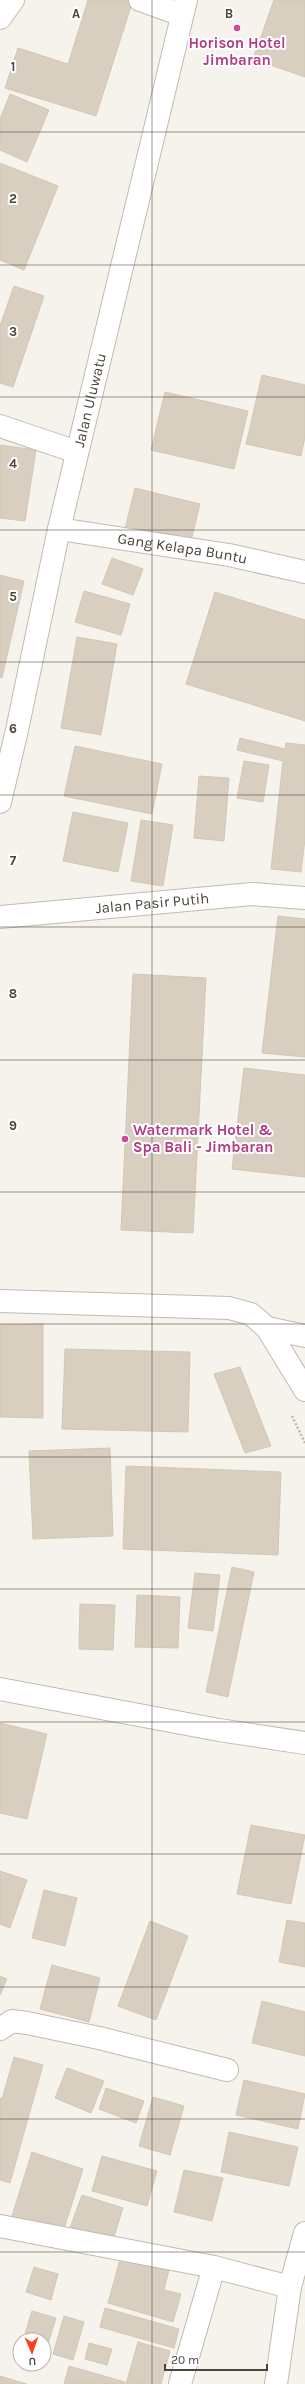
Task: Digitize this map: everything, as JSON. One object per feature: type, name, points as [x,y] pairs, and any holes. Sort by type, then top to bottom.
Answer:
[{"type":"street","points":[[0,18],[13,0]]},
{"type":"street","points":[[140,0],[184,8]]},
{"type":"street","name":"Jalan Uluwatu","points":[[0,802],[19,723],[58,529],[184,8]]},
{"type":"street","points":[[0,426],[77,452]]},
{"type":"street","name":"Gang Kelapa Buntu","points":[[58,529],[229,555],[305,572]]},
{"type":"street","name":"Jalan Pasir Putih","points":[[0,917],[252,894],[305,898]]},
{"type":"street","points":[[0,1301],[230,1308],[251,1314],[267,1328],[305,1390]]},
{"type":"street","points":[[267,1328],[305,1336]]},
{"type":"street","points":[[0,1689],[219,1730],[305,1743]]},
{"type":"street","points":[[0,2029],[15,2021],[27,2023],[227,2070]]},
{"type":"street","points":[[0,2226],[214,2267],[290,2287]]},
{"type":"street","points":[[276,2384],[290,2287],[305,2233]]},
{"type":"street","points":[[180,2384],[214,2267]]},
{"type":"building","points":[[88,0],[133,0],[96,116],[5,88],[18,48],[68,64]]},
{"type":"building","points":[[274,0],[305,0],[305,77],[253,59]]},
{"type":"building","points":[[10,94],[49,110],[27,162],[0,150],[0,119]]},
{"type":"building","points":[[0,163],[58,186],[24,270],[0,260]]},
{"type":"building","points":[[14,286],[44,296],[13,387],[0,383],[0,326]]},
{"type":"building","points":[[262,375],[305,385],[305,437],[301,456],[246,444]]},
{"type":"building","points":[[165,392],[248,411],[234,469],[151,450]]},
{"type":"building","points":[[0,445],[36,450],[25,521],[0,518]]},
{"type":"building","points":[[135,488],[200,504],[190,545],[125,529]]},
{"type":"building","points":[[112,558],[143,569],[133,595],[102,584]]},
{"type":"building","points":[[0,575],[24,581],[2,678],[0,677]]},
{"type":"building","points":[[84,591],[130,604],[121,635],[75,622]]},
{"type":"building","points":[[215,592],[305,620],[305,721],[186,684]]},
{"type":"building","points":[[77,637],[117,644],[101,735],[61,728]]},
{"type":"building","points":[[240,738],[285,749],[286,743],[305,745],[305,839],[301,872],[271,869],[283,761],[237,750]]},
{"type":"building","points":[[75,746],[162,764],[152,814],[64,796]]},
{"type":"building","points":[[244,761],[269,765],[263,802],[237,798]]},
{"type":"building","points":[[199,776],[229,778],[224,841],[194,838]]},
{"type":"building","points":[[73,812],[128,823],[118,872],[63,861]]},
{"type":"building","points":[[141,820],[173,825],[163,886],[131,881]]},
{"type":"building","points":[[278,916],[305,919],[305,1057],[262,1053]]},
{"type":"building","points":[[133,974],[206,978],[193,1233],[121,1230]]},
{"type":"building","points":[[244,1068],[305,1075],[305,1177],[232,1169]]},
{"type":"building","points":[[43,1324],[43,1418],[0,1417],[0,1325]]},
{"type":"building","points":[[65,1349],[190,1352],[188,1432],[62,1429]]},
{"type":"building","points":[[240,1367],[271,1446],[245,1453],[214,1374]]},
{"type":"building","points":[[110,1448],[113,1536],[33,1539],[29,1451]]},
{"type":"building","points":[[126,1466],[281,1472],[278,1555],[123,1549]]},
{"type":"building","points":[[232,1567],[254,1572],[228,1697],[206,1692]]},
{"type":"building","points":[[195,1573],[220,1575],[213,1631],[188,1628]]},
{"type":"building","points":[[137,1595],[180,1597],[178,1648],[135,1647]]},
{"type":"building","points":[[80,1604],[115,1605],[113,1650],[79,1649]]},
{"type":"building","points":[[0,1723],[47,1734],[27,1819],[0,1813]]},
{"type":"building","points":[[251,1825],[305,1835],[291,1904],[237,1894]]},
{"type":"building","points":[[0,1871],[27,1880],[10,1928],[0,1924]]},
{"type":"building","points":[[44,1890],[77,1898],[65,1946],[32,1938]]},
{"type":"building","points":[[287,1920],[305,1923],[305,1967],[279,1962]]},
{"type":"building","points":[[150,1921],[188,1936],[156,2020],[118,2006]]},
{"type":"building","points":[[52,1965],[100,1978],[89,2022],[40,2009]]},
{"type":"building","points":[[0,1976],[7,1979],[0,1995]]},
{"type":"building","points":[[262,2001],[305,2012],[305,2056],[252,2043]]},
{"type":"building","points":[[14,2057],[43,2065],[10,2183],[0,2180],[0,2098],[2,2099]]},
{"type":"building","points":[[67,2068],[104,2081],[91,2113],[55,2098]]},
{"type":"building","points":[[244,2080],[305,2094],[298,2129],[236,2115]]},
{"type":"building","points":[[106,2088],[144,2101],[136,2123],[99,2109]]},
{"type":"building","points":[[153,2097],[184,2106],[170,2155],[139,2146]]},
{"type":"building","points":[[229,2132],[298,2147],[289,2186],[221,2172]]},
{"type":"building","points":[[32,2152],[83,2169],[62,2235],[11,2219]]},
{"type":"building","points":[[102,2156],[157,2171],[147,2206],[92,2191]]},
{"type":"building","points":[[184,2170],[223,2178],[212,2221],[174,2212]]},
{"type":"building","points":[[82,2195],[123,2208],[112,2243],[70,2228]]},
{"type":"building","points":[[121,2256],[169,2270],[164,2290],[181,2294],[173,2322],[108,2303]]},
{"type":"building","points":[[34,2267],[58,2274],[51,2300],[26,2292]]},
{"type":"building","points":[[105,2308],[179,2329],[174,2348],[100,2327]]},
{"type":"building","points":[[32,2311],[56,2318],[52,2332],[26,2332]]},
{"type":"building","points":[[64,2316],[84,2322],[73,2360],[53,2354]]},
{"type":"building","points":[[138,2342],[170,2351],[161,2384],[126,2384]]},
{"type":"building","points":[[89,2343],[112,2349],[107,2365],[85,2359]]},
{"type":"building","points":[[69,2366],[125,2382],[124,2384],[64,2384]]},
{"type":"building","points":[[0,2376],[27,2384],[0,2384]]},
{"type":"place","name":"Horison Hotel Jimbaran","points":[[237,28]]},
{"type":"place","name":"Watermark Hotel & Spa Bali - Jimbaran","points":[[125,1139]]}]
